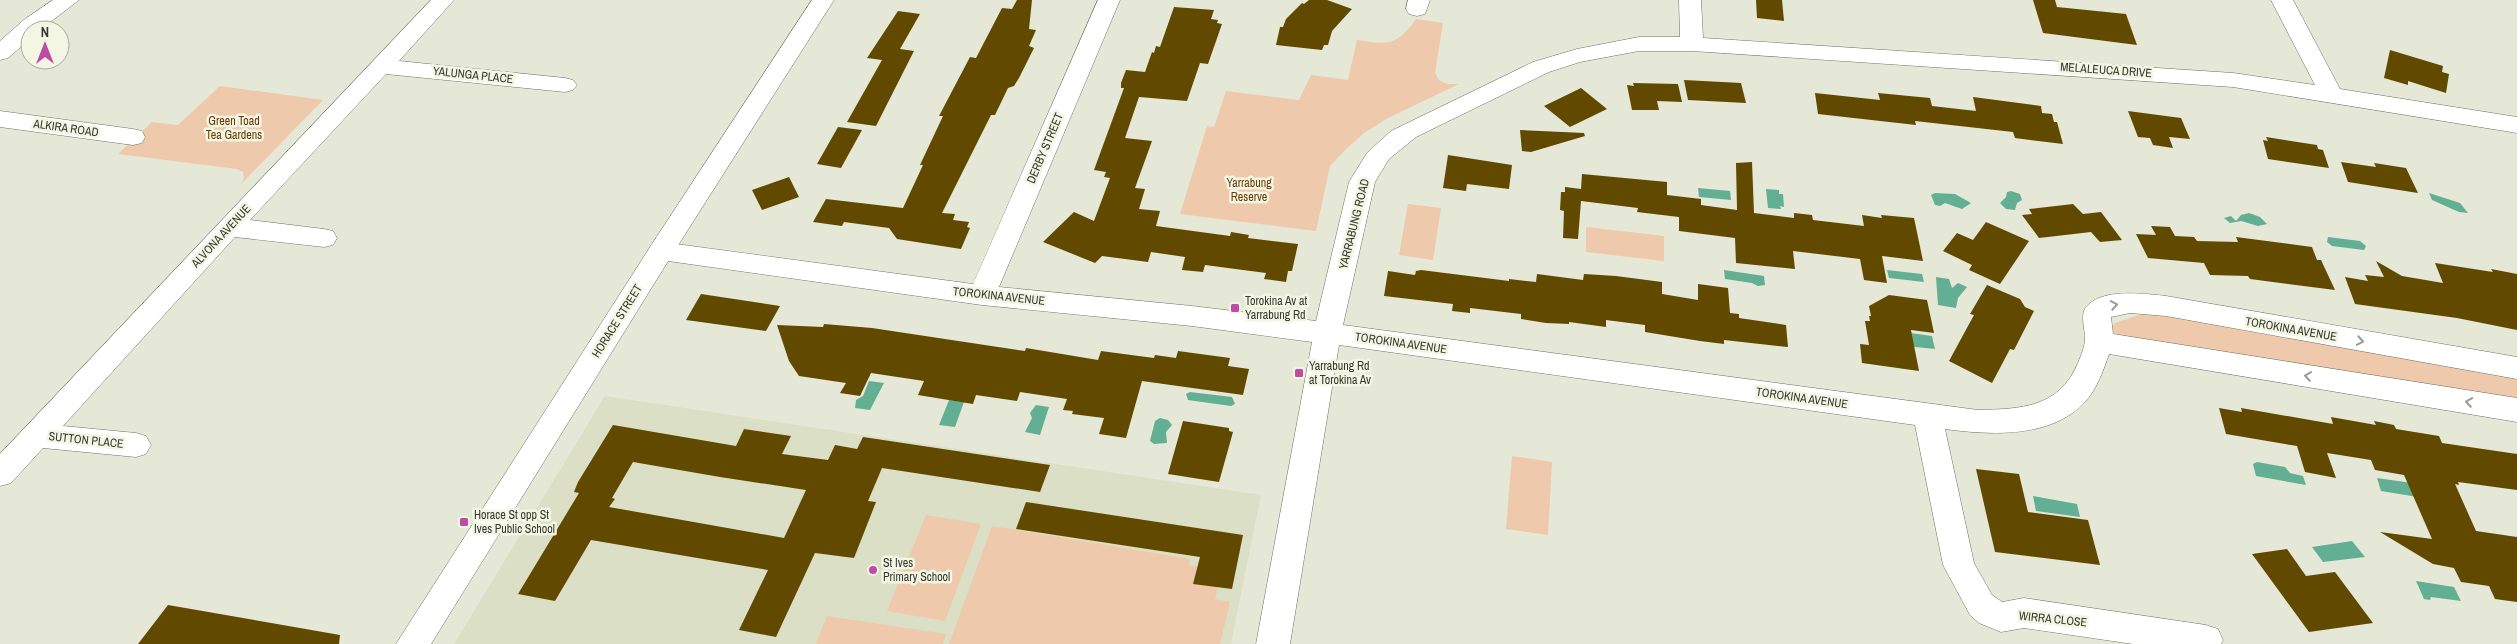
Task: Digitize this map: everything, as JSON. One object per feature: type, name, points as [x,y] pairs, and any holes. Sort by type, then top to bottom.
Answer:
[{"type":"street","points":[[0,53],[33,24],[68,0]]},
{"type":"street","name":"ALVONA AVENUE","points":[[0,474],[229,227],[444,0]]},
{"type":"street","name":"HORACE STREET","points":[[413,644],[661,251],[823,0]]},
{"type":"street","name":"DERBY STREET","points":[[982,295],[1109,0]]},
{"type":"street","points":[[1690,0],[1692,44]]},
{"type":"street","points":[[2282,0],[2331,94]]},
{"type":"street","name":"YARRABUNG ROAD","points":[[1273,644],[1327,333],[1362,182],[1372,161],[1387,145],[1407,131],[1541,67],[1577,56],[1639,44],[1692,44]]},
{"type":"street","name":"MELALEUCA DRIVE","points":[[1692,44],[2233,80],[2331,94],[2517,125]]},
{"type":"street","name":"YALUNGA PLACE","points":[[381,66],[565,85]]},
{"type":"street","name":"ALKIRA ROAD","points":[[0,119],[133,137]]},
{"type":"street","points":[[229,227],[324,238]]},
{"type":"street","name":"TOROKINA AVENUE","points":[[661,251],[982,295],[1192,316],[1327,333],[1978,422],[2010,421],[2042,414],[2062,406],[2079,392],[2087,379],[2099,342],[2096,324],[2097,312],[2109,304],[2136,303],[2166,306],[2517,368]]},
{"type":"street","points":[[2099,342],[2517,410]]},
{"type":"street","name":"WIRRA CLOSE","points":[[1928,416],[1959,565],[1981,605],[1991,613],[2001,616],[2024,613],[2206,640]]},
{"type":"street","name":"SUTTON PLACE","points":[[37,435],[136,445]]},
{"type":"shaded area","points":[[1698,188],[1730,191],[1731,200],[1699,197]]},
{"type":"shaded area","points":[[1766,189],[1779,190],[1779,194],[1783,194],[1784,207],[1780,206],[1781,209],[1768,208]]},
{"type":"shaded area","points":[[2011,191],[2020,194],[2022,200],[2017,203],[2015,210],[2006,209],[2000,203],[2006,197],[2007,192]]},
{"type":"shaded area","points":[[1935,193],[1955,194],[1971,203],[1962,209],[1945,203],[1940,206],[1935,205],[1931,195]]},
{"type":"shaded area","points":[[2429,193],[2460,203],[2468,213],[2459,212],[2432,200]]},
{"type":"shaded area","points":[[2249,213],[2260,217],[2267,224],[2258,226],[2241,221],[2230,223],[2224,218],[2231,216],[2236,221],[2241,215]]},
{"type":"shaded area","points":[[2328,237],[2360,241],[2366,246],[2364,250],[2332,246],[2327,242]]},
{"type":"shaded area","points":[[1724,270],[1764,276],[1765,285],[1758,286],[1752,283],[1725,279]]},
{"type":"shaded area","points":[[1887,270],[1922,274],[1924,282],[1889,278]]},
{"type":"shaded area","points":[[1936,277],[1949,279],[1952,288],[1958,283],[1967,287],[1958,298],[1956,308],[1938,305]]},
{"type":"shaded area","points":[[1903,332],[1932,336],[1935,349],[1906,346]]},
{"type":"shaded area","points":[[869,381],[884,383],[870,410],[855,408],[856,400],[863,396]]},
{"type":"shaded area","points":[[1190,392],[1232,397],[1235,404],[1231,406],[1188,400],[1186,394]]},
{"type":"shaded area","name":"St Ives Primary School","points":[[605,396],[1261,495],[1231,644],[454,644]]},
{"type":"shaded area","points":[[949,400],[964,402],[955,427],[939,425]]},
{"type":"shaded area","points":[[1036,405],[1049,407],[1040,435],[1025,432],[1032,418],[1030,413]]},
{"type":"shaded area","points":[[1160,418],[1168,420],[1172,425],[1166,432],[1167,443],[1154,444],[1150,441],[1155,421]]},
{"type":"shaded area","points":[[2257,462],[2285,467],[2290,473],[2303,476],[2306,485],[2256,476],[2253,464]]},
{"type":"shaded area","points":[[2377,478],[2412,483],[2424,498],[2381,491]]},
{"type":"shaded area","points":[[2033,496],[2077,504],[2080,517],[2036,511]]},
{"type":"shaded area","points":[[2352,541],[2365,557],[2323,562],[2312,547]]},
{"type":"shaded area","points":[[2416,581],[2454,587],[2461,601],[2431,597],[2430,600],[2424,599]]},
{"type":"green space","name":"Yarrabung Reserve","points":[[1416,19],[1443,23],[1435,73],[1439,80],[1447,84],[1459,84],[1388,118],[1364,133],[1345,150],[1330,166],[1316,231],[1180,214],[1207,126],[1214,127],[1226,91],[1299,100],[1311,75],[1348,80],[1357,40],[1384,43],[1397,39]]},
{"type":"green space","name":"Green Toad Tea Gardens","points":[[220,86],[323,100],[241,184],[244,178],[243,172],[237,169],[118,154],[152,122],[178,125]]},
{"type":"green space","points":[[1408,204],[1441,208],[1433,260],[1399,255]]},
{"type":"green space","points":[[1586,227],[1664,236],[1664,261],[1586,252]]},
{"type":"green space","points":[[2142,314],[2167,314],[2517,377],[2517,403],[2124,338],[2110,330],[2115,323]]},
{"type":"green space","points":[[1512,456],[1552,462],[1548,535],[1506,529]]},
{"type":"green space","points":[[926,515],[981,524],[945,621],[887,611]]},
{"type":"green space","points":[[992,526],[1190,559],[1189,565],[1222,570],[1215,599],[1230,602],[1220,644],[949,644]]},
{"type":"green space","points":[[827,616],[946,634],[943,644],[816,644]]},
{"type":"building","points":[[1017,0],[1032,0],[1029,29],[1036,30],[1029,46],[1034,48],[1014,86],[1008,88],[995,115],[991,115],[942,213],[955,214],[953,220],[969,222],[967,227],[970,228],[961,249],[897,239],[889,228],[844,222],[842,226],[813,222],[826,199],[903,208],[923,165],[920,165],[943,116],[939,116],[970,57],[976,58],[1002,8],[1012,9]]},
{"type":"building","points":[[1309,0],[1327,0],[1352,9],[1332,31],[1328,45],[1324,45],[1322,50],[1276,45],[1280,27],[1283,27],[1286,19],[1302,3],[1304,4]]},
{"type":"building","points":[[1756,0],[1782,0],[1784,21],[1757,18]]},
{"type":"building","points":[[2033,0],[2055,0],[2057,7],[2126,14],[2137,45],[2043,33]]},
{"type":"building","points":[[1174,7],[1214,10],[1211,19],[1218,20],[1217,23],[1222,24],[1208,64],[1200,63],[1187,101],[1139,97],[1125,138],[1152,141],[1135,188],[1145,189],[1139,209],[1160,211],[1156,226],[1230,236],[1231,232],[1249,235],[1248,238],[1298,244],[1292,271],[1288,271],[1286,282],[1264,279],[1266,273],[1205,265],[1203,272],[1182,270],[1185,257],[1151,252],[1148,262],[1102,256],[1095,263],[1043,242],[1074,212],[1094,221],[1110,178],[1104,177],[1106,172],[1094,170],[1124,88],[1121,88],[1121,83],[1126,70],[1145,72],[1152,52],[1154,53],[1156,46],[1160,47]]},
{"type":"building","points":[[898,11],[920,14],[900,49],[914,51],[876,126],[847,122],[882,60],[867,58]]},
{"type":"building","points":[[2390,50],[2443,66],[2442,72],[2449,74],[2446,93],[2408,81],[2408,85],[2384,78]]},
{"type":"building","points":[[1684,80],[1741,83],[1746,103],[1688,100]]},
{"type":"building","points":[[1633,83],[1678,84],[1682,102],[1657,101],[1659,110],[1632,110],[1627,85],[1634,86]]},
{"type":"building","points":[[1581,88],[1607,109],[1570,127],[1544,106]]},
{"type":"building","points":[[1815,93],[1880,100],[1878,93],[1930,98],[1932,106],[1976,111],[1973,97],[2041,106],[2042,113],[2052,114],[2054,122],[2057,122],[2063,144],[2015,138],[2013,132],[1915,121],[1916,125],[1818,114]]},
{"type":"building","points":[[2128,111],[2181,118],[2190,139],[2169,137],[2173,148],[2153,145],[2150,138],[2138,137]]},
{"type":"building","points":[[838,127],[862,130],[841,168],[817,164]]},
{"type":"building","points":[[1520,130],[1584,133],[1585,136],[1531,152],[1522,151]]},
{"type":"building","points":[[2266,137],[2317,145],[2318,149],[2323,150],[2329,168],[2268,159],[2263,140],[2268,141]]},
{"type":"building","points":[[1448,155],[1512,165],[1509,189],[1467,184],[1466,191],[1443,188]]},
{"type":"building","points":[[1752,162],[1754,213],[1794,218],[1794,213],[1812,215],[1813,220],[1864,226],[1862,215],[1882,218],[1881,215],[1914,218],[1923,261],[1882,256],[1887,283],[1864,280],[1860,259],[1793,251],[1795,269],[1736,263],[1735,238],[1679,231],[1679,217],[1637,212],[1638,208],[1581,201],[1578,239],[1563,238],[1564,211],[1560,210],[1561,192],[1565,192],[1565,187],[1581,189],[1582,174],[1667,182],[1667,195],[1701,199],[1701,205],[1737,210],[1736,163]]},
{"type":"building","points":[[2341,162],[2376,167],[2374,163],[2406,168],[2418,193],[2348,182]]},
{"type":"building","points":[[789,177],[799,197],[762,210],[752,190]]},
{"type":"building","points":[[2073,204],[2083,214],[2101,212],[2122,240],[2100,242],[2091,232],[2039,238],[2022,215],[2032,214],[2029,209]]},
{"type":"building","points":[[1986,222],[2029,241],[2000,284],[1969,270],[1972,265],[1943,251],[1957,233],[1973,240]]},
{"type":"building","points":[[2151,226],[2170,227],[2175,236],[2194,237],[2197,241],[2238,242],[2236,237],[2312,247],[2317,260],[2321,260],[2335,290],[2250,279],[2248,276],[2210,275],[2204,263],[2148,258],[2136,234],[2156,235]]},
{"type":"building","points":[[2376,261],[2402,276],[2443,283],[2435,263],[2517,274],[2517,330],[2457,318],[2355,304],[2345,277],[2368,281],[2365,275],[2384,277]]},
{"type":"building","points":[[1421,270],[1509,281],[1509,279],[1536,282],[1537,274],[1583,280],[1584,274],[1616,276],[1662,282],[1662,294],[1698,300],[1698,284],[1728,288],[1730,313],[1739,314],[1739,318],[1786,325],[1788,347],[1724,340],[1724,344],[1700,341],[1645,332],[1645,325],[1606,320],[1606,327],[1569,322],[1569,324],[1546,323],[1521,319],[1521,314],[1470,308],[1470,313],[1452,311],[1453,304],[1384,296],[1388,271],[1415,275],[1416,271]]},
{"type":"building","points":[[1987,285],[2020,299],[2025,307],[2034,311],[2014,350],[2010,349],[1992,383],[1949,361],[1974,315],[1970,314]]},
{"type":"building","points":[[701,294],[780,306],[766,331],[686,320]]},
{"type":"building","points":[[1889,295],[1927,300],[1934,333],[1911,330],[1919,371],[1862,363],[1860,344],[1869,345],[1865,321],[1870,321],[1869,306]]},
{"type":"building","points":[[824,324],[872,328],[1025,351],[1026,348],[1098,360],[1101,351],[1154,358],[1155,355],[1176,358],[1178,351],[1230,358],[1228,366],[1249,369],[1243,395],[1142,381],[1126,438],[1099,434],[1104,418],[1072,414],[1073,411],[1063,410],[1067,399],[1020,392],[1017,401],[976,395],[973,404],[918,395],[924,381],[871,373],[860,396],[840,393],[846,383],[799,376],[789,361],[777,325],[823,327]]},
{"type":"building","points":[[2219,408],[2242,412],[2241,408],[2333,424],[2331,417],[2376,425],[2374,421],[2394,425],[2396,429],[2439,436],[2442,443],[2517,454],[2517,490],[2458,482],[2459,485],[2455,484],[2476,531],[2517,537],[2517,602],[2495,599],[2489,586],[2461,582],[2454,568],[2433,564],[2380,532],[2432,539],[2404,475],[2375,470],[2371,460],[2327,453],[2336,478],[2305,472],[2297,446],[2226,434]]},
{"type":"building","points":[[1183,421],[1229,428],[1229,431],[1233,432],[1219,482],[1168,474]]},
{"type":"building","points":[[613,425],[736,446],[744,429],[791,436],[782,454],[828,460],[835,445],[857,449],[863,437],[1050,465],[1040,492],[882,468],[868,501],[876,502],[854,558],[815,553],[776,637],[739,630],[768,570],[591,540],[555,601],[518,594],[579,493],[574,492],[578,482]],"holes":[[[633,462],[806,490],[784,538],[609,507],[615,499],[612,498]]]},
{"type":"building","points":[[1976,469],[2019,474],[2028,512],[2088,520],[2100,565],[1995,552]]},
{"type":"building","points":[[1026,502],[1243,535],[1232,589],[1193,584],[1200,557],[1016,529]]},
{"type":"building","points":[[2287,549],[2306,576],[2335,572],[2373,623],[2309,632],[2252,554]]},
{"type":"building","points":[[168,605],[340,635],[339,644],[138,644]]},
{"type":"place","name":"Torokina Av at Yarrabung Rd","points":[[1235,308]]},
{"type":"place","name":"Yarrabung Rd at Torokina Av","points":[[1299,373]]},
{"type":"place","name":"Horace St opp St Ives Public School","points":[[464,522]]},
{"type":"place","name":"St Ives Primary School","points":[[873,570]]}]
